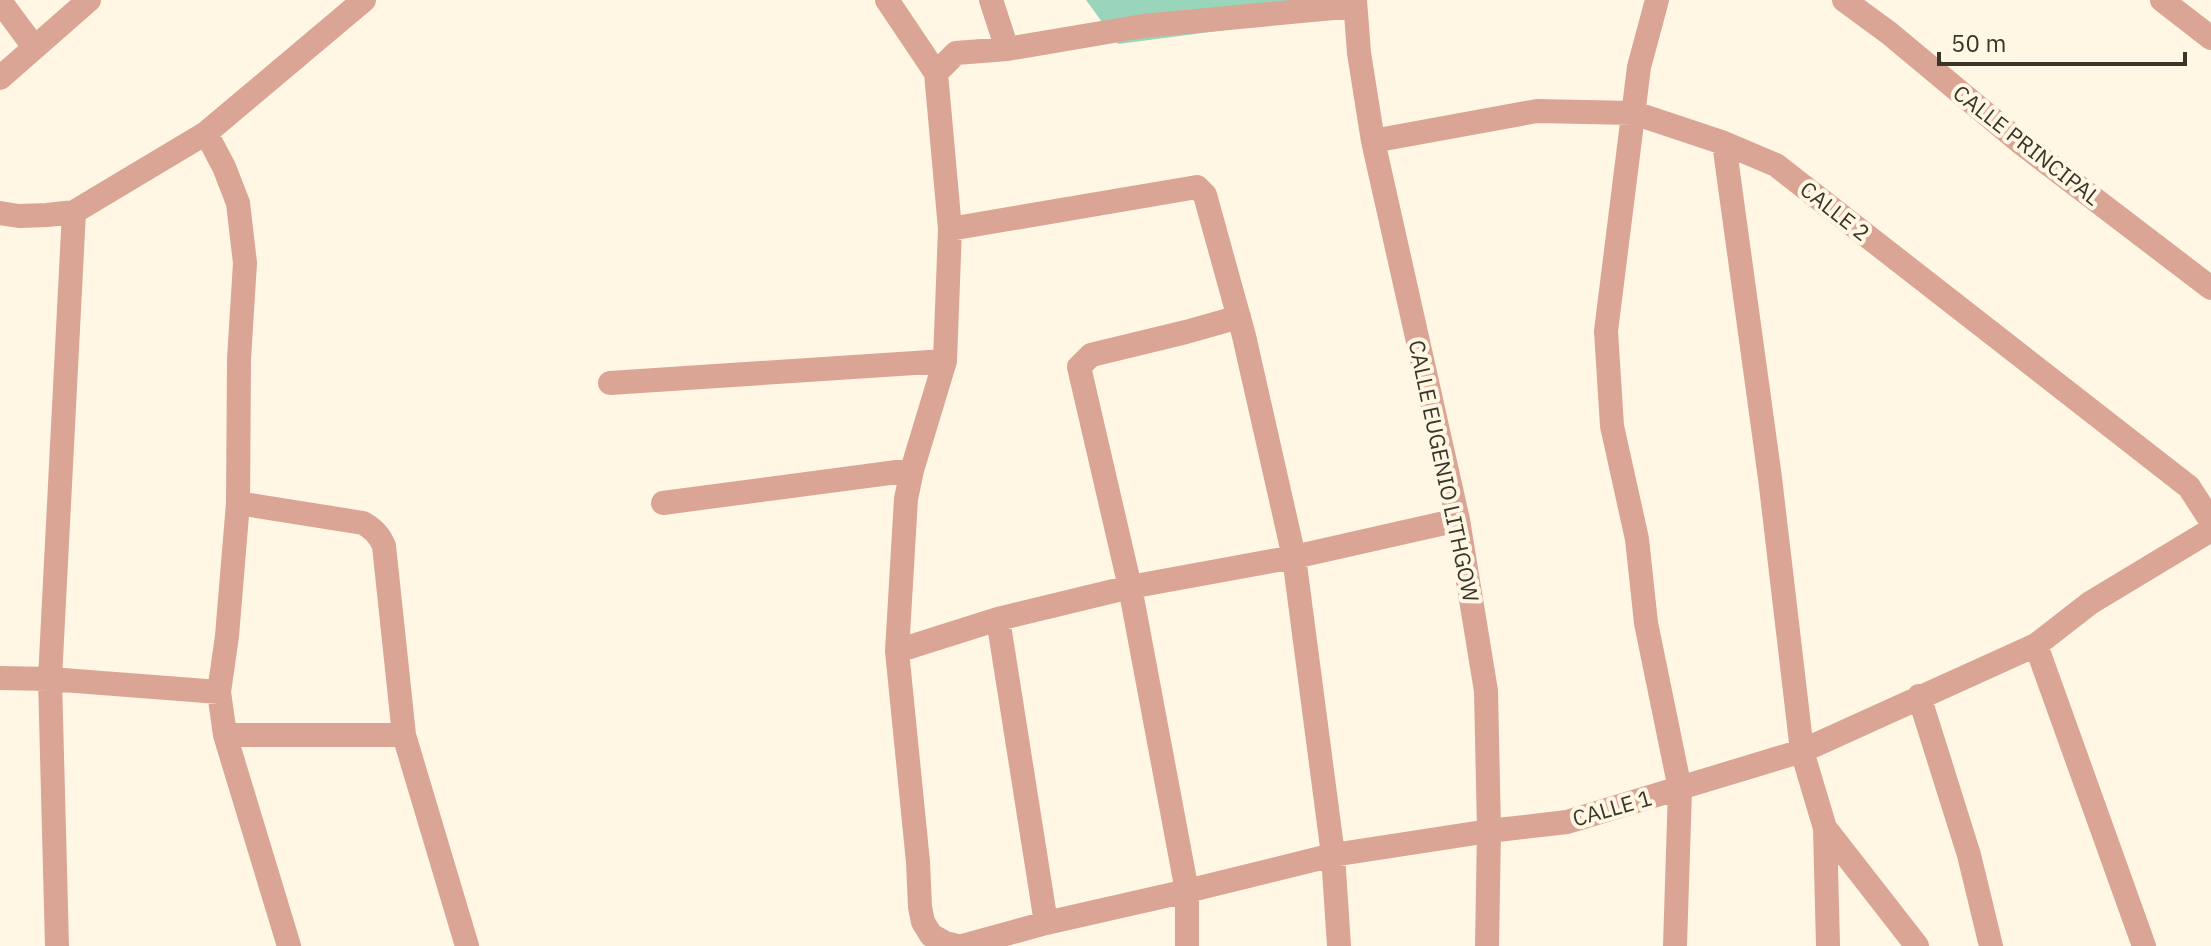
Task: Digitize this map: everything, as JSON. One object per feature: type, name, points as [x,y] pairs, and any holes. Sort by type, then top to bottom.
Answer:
[{"type":"street","points":[[0,78],[89,0]]},
{"type":"street","points":[[0,213],[47,215],[74,212],[206,133],[364,0]]},
{"type":"street","points":[[887,0],[936,73],[950,229],[945,361],[906,499],[897,651],[923,922],[931,935],[945,943],[960,946]]},
{"type":"street","points":[[991,0],[1007,49]]},
{"type":"street","points":[[1657,0],[1639,67],[1606,331],[1612,426],[1637,539],[1646,623],[1680,789],[1675,946]]},
{"type":"street","name":"CALLE PRINCIPAL","points":[[1844,0],[1889,33],[2021,143],[2211,288]]},
{"type":"street","points":[[2162,0],[2211,38]]},
{"type":"street","points":[[0,1],[34,47]]},
{"type":"street","points":[[936,73],[956,53],[1007,49],[1143,26],[1355,3]]},
{"type":"street","name":"CALLE EUGENIO LITHGOW","points":[[1355,3],[1359,53],[1373,141],[1458,520],[1486,691],[1489,831],[1487,946]]},
{"type":"street","name":"CALLE 2","points":[[1373,141],[1537,111],[1634,113],[1724,143],[1776,165],[2189,487],[2211,521]]},
{"type":"street","points":[[206,133],[238,203],[245,263],[239,359],[238,503],[219,692],[225,735],[289,946]]},
{"type":"street","points":[[1724,143],[1770,478],[1802,751],[1825,828],[1828,946]]},
{"type":"street","points":[[950,229],[1197,187],[1205,195],[1239,317],[1294,557],[1333,855],[1339,946]]},
{"type":"street","points":[[57,946],[50,679],[74,212]]},
{"type":"street","points":[[1187,946],[1187,891],[1130,587],[1079,367],[1091,355],[1239,317]]},
{"type":"street","points":[[610,383],[945,361]]},
{"type":"street","points":[[663,503],[912,470]]},
{"type":"street","points":[[238,503],[363,523],[381,538],[404,735],[467,946]]},
{"type":"street","points":[[897,651],[998,619],[1130,587],[1294,557],[1458,520]]},
{"type":"street","name":"CALLE 1","points":[[960,946],[1333,855],[1567,822],[1802,751],[2036,645],[2090,603],[2211,530]]},
{"type":"street","points":[[998,619],[1046,923]]},
{"type":"street","points":[[2036,645],[2144,946]]},
{"type":"street","points":[[0,678],[219,692]]},
{"type":"street","points":[[1919,696],[1969,855],[1991,946]]},
{"type":"street","points":[[225,735],[404,735]]},
{"type":"street","points":[[1825,828],[1917,946]]},
{"type":"green space","points":[[1086,0],[1302,0],[1302,20],[1118,44]]}]
